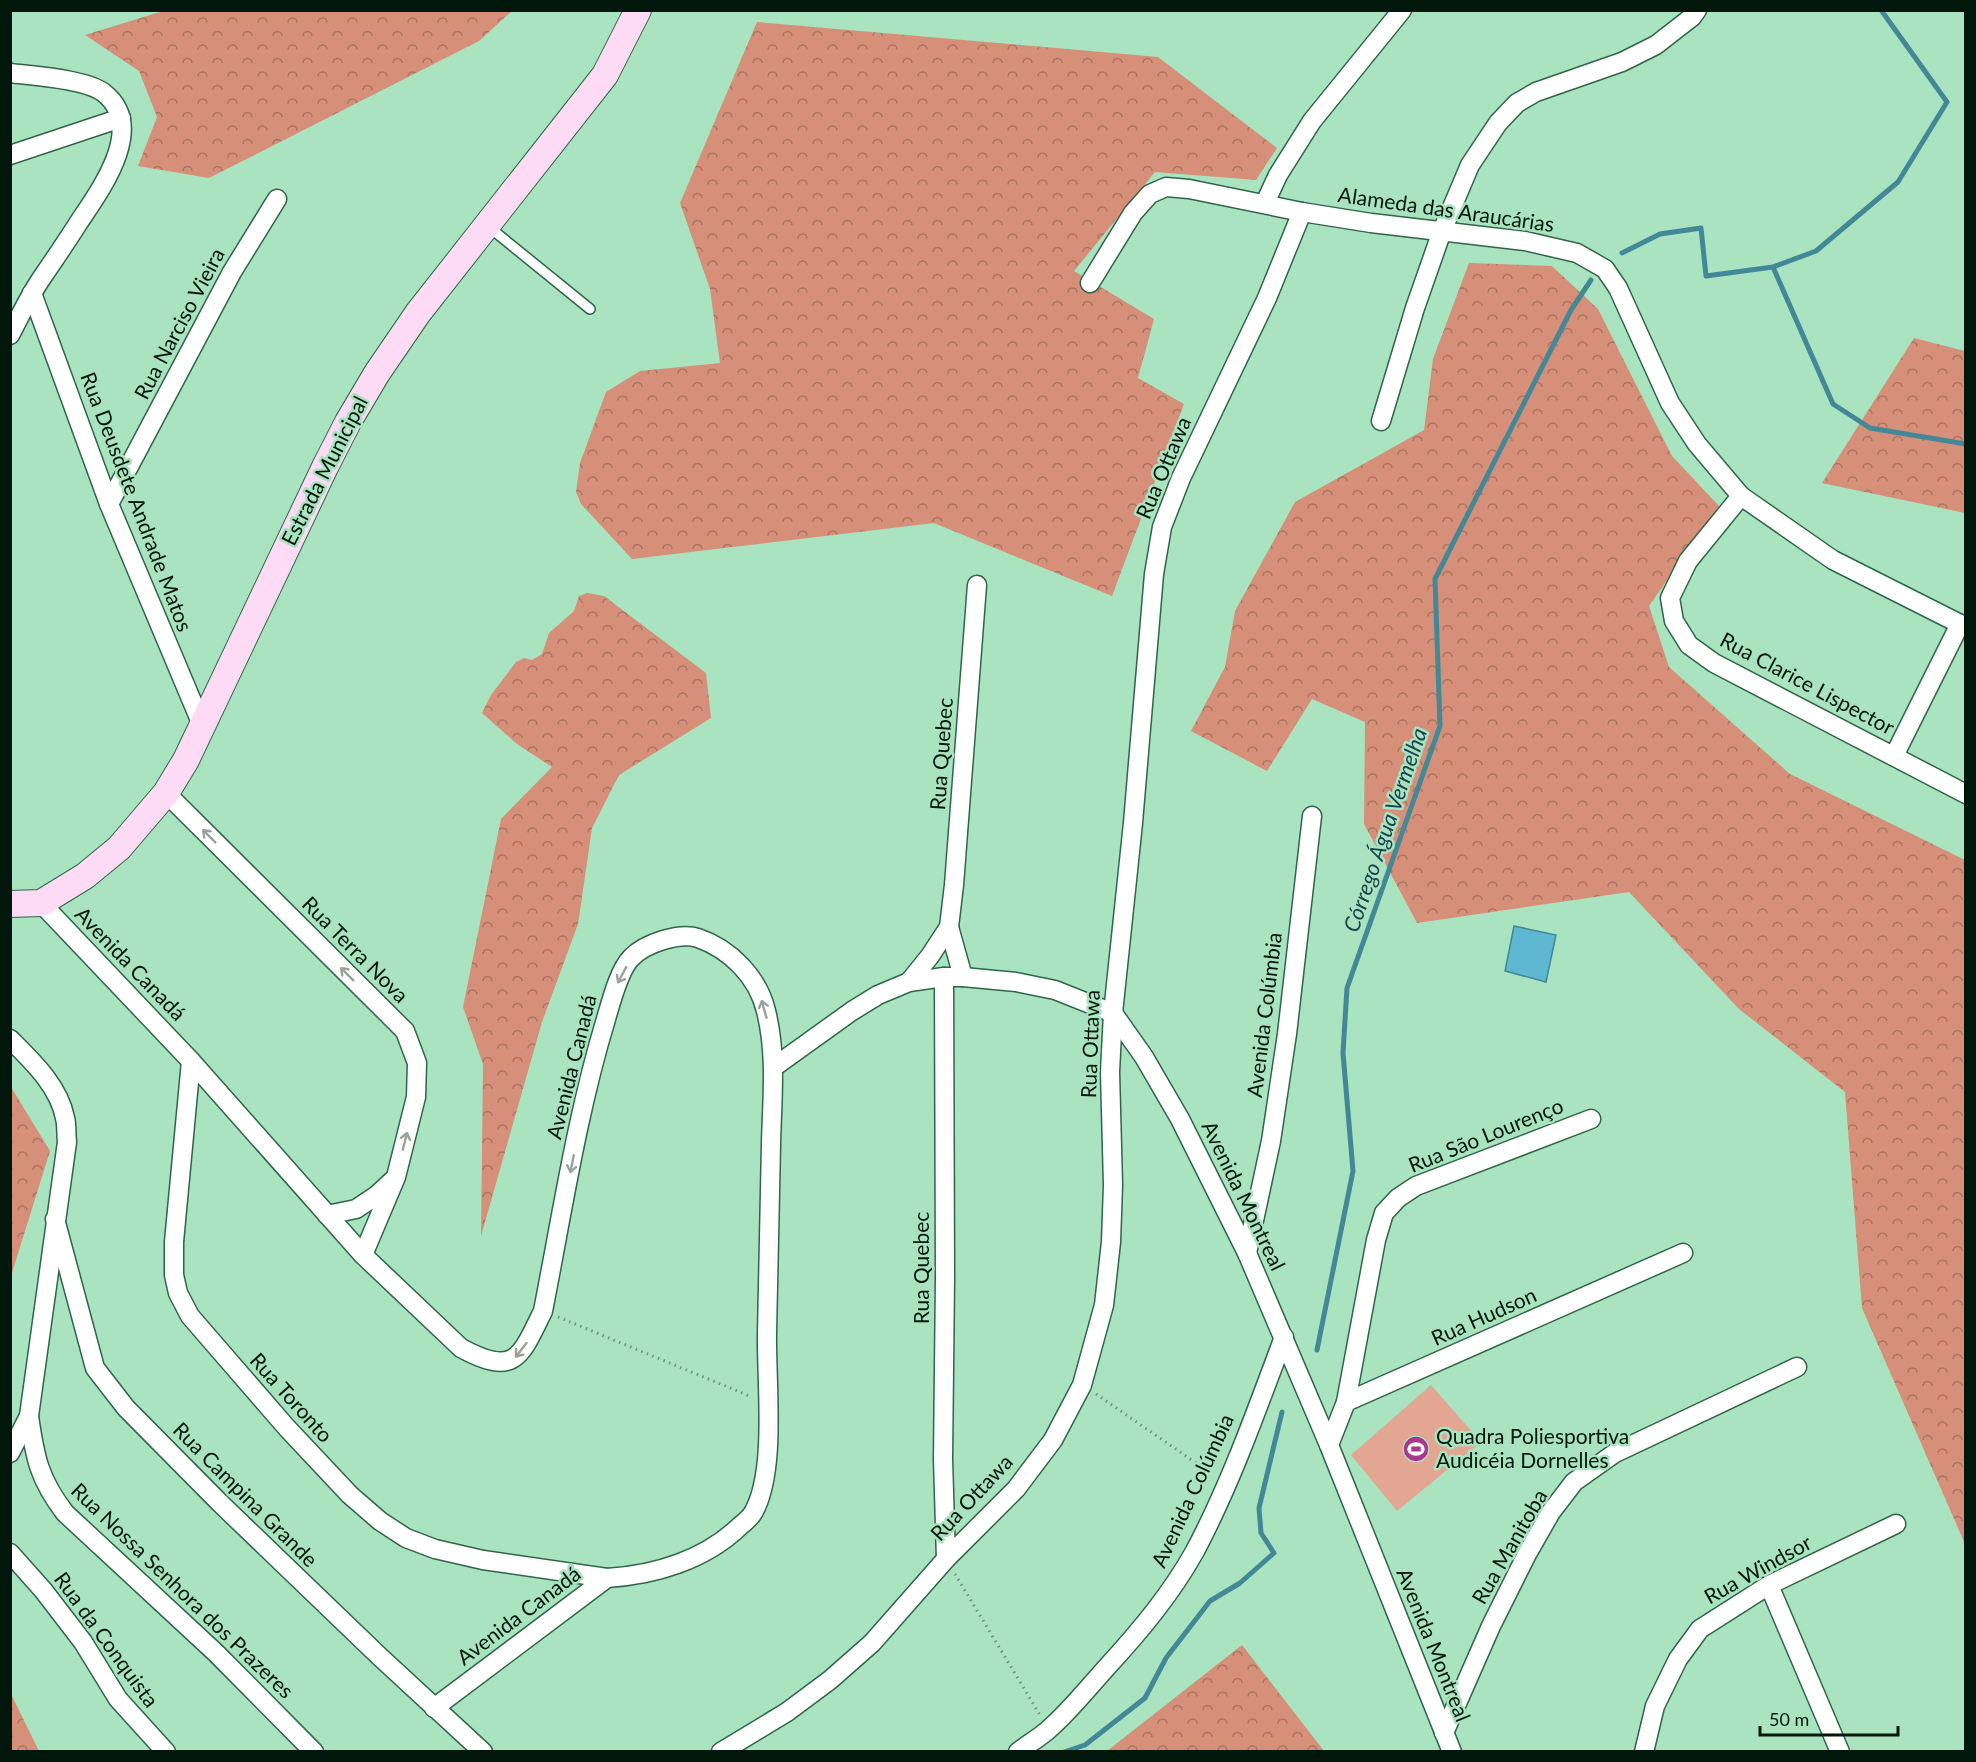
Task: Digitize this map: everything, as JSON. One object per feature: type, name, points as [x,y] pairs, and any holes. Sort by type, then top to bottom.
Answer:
[{"type":"main road","name":"Estrada Municipal","points":[[10,904],[41,903],[85,876],[119,848],[166,794],[186,760],[348,422],[377,373],[418,313],[605,75],[638,10]]},
{"type":"street","points":[[1264,203],[1312,121],[1402,10]]},
{"type":"street","points":[[1381,421],[1415,308],[1442,231],[1470,165],[1498,123],[1517,103],[1536,92],[1623,62],[1656,45],[1692,17],[1697,10]]},
{"type":"street","points":[[10,74],[76,82],[102,92],[114,104],[121,117],[120,145],[112,171],[32,293],[10,335]]},
{"type":"street","points":[[10,155],[121,117]]},
{"type":"street","name":"Alameda das Araucárias","points":[[1090,283],[1132,213],[1150,194],[1166,187],[1189,189],[1302,212],[1525,241],[1577,253],[1605,269],[1618,288],[1670,403],[1697,444],[1741,496],[1833,560],[1963,625]]},
{"type":"street","name":"Rua Narciso Vieira","points":[[109,504],[232,272],[277,199]]},
{"type":"street","name":"Rua Ottawa","points":[[721,1752],[787,1712],[830,1680],[872,1643],[946,1559],[1016,1489],[1053,1440],[1082,1385],[1104,1305],[1111,1242],[1113,1185],[1110,1072],[1113,1014],[1133,823],[1154,574],[1162,527],[1181,477],[1267,298],[1302,212]]},
{"type":"street","name":"Rua Deusdete Andrade Matos","points":[[32,293],[109,504],[202,725]]},
{"type":"street","name":"Rua Clarice Lispector","points":[[1741,496],[1688,561],[1670,598],[1674,621],[1689,645],[1714,663],[1965,794]]},
{"type":"street","name":"Rua Quebec","points":[[963,977],[949,927],[977,585]]},
{"type":"street","points":[[1894,756],[1963,625]]},
{"type":"street","name":"Rua Terra Nova","points":[[166,794],[405,1031],[417,1063],[417,1097],[396,1178],[363,1255]]},
{"type":"street","name":"Avenida Colúmbia","points":[[1247,1253],[1271,1141],[1286,1045],[1312,816]]},
{"type":"street","name":"Avenida Canadá","points":[[41,903],[191,1060],[363,1255],[461,1348],[496,1363],[509,1361],[518,1356],[526,1346],[543,1311],[592,1064],[616,987],[631,958],[657,942],[689,935],[713,943],[737,961],[755,984],[766,1009],[774,1067],[768,1268],[766,1478],[760,1499],[751,1516],[729,1537],[695,1557],[640,1575],[607,1578],[434,1708]]},
{"type":"street","name":"Rua Quebec","points":[[909,982],[949,927]]},
{"type":"street","name":"Rua Quebec","points":[[944,977],[943,1459],[946,1559]]},
{"type":"street","points":[[774,1067],[852,1011],[878,995],[909,982],[963,977],[1016,982],[1055,990],[1113,1014]]},
{"type":"street","name":"Avenida Montreal","points":[[1113,1014],[1144,1057],[1180,1119],[1247,1253],[1329,1445],[1452,1752]]},
{"type":"street","points":[[10,1039],[49,1083],[61,1103],[66,1119],[65,1165],[55,1219],[29,1416],[10,1454]]},
{"type":"street","name":"Rua Toronto","points":[[191,1060],[174,1242],[174,1275],[178,1293],[190,1316],[287,1428],[350,1495],[380,1521],[406,1538],[435,1549],[483,1560],[607,1578]]},
{"type":"street","name":"Rua São Lourenço","points":[[1346,1402],[1376,1240],[1384,1213],[1398,1198],[1416,1186],[1591,1119]]},
{"type":"street","points":[[327,1215],[356,1209],[396,1178]]},
{"type":"street","name":"Rua Campina Grande","points":[[55,1219],[95,1368],[126,1408],[220,1503],[483,1752]]},
{"type":"street","name":"Rua Hudson","points":[[1346,1402],[1683,1254]]},
{"type":"street","name":"Avenida Colúmbia","points":[[1018,1752],[1048,1730],[1145,1626],[1174,1584],[1195,1551],[1226,1483],[1284,1337]]},
{"type":"street","name":"Rua Manitoba","points":[[1444,1734],[1491,1626],[1527,1554],[1551,1512],[1574,1482],[1615,1453],[1797,1367]]},
{"type":"street","points":[[1329,1445],[1346,1402]]},
{"type":"street","name":"Rua Nossa Senhora dos Prazeres","points":[[29,1416],[34,1454],[42,1476],[50,1493],[65,1513],[216,1653],[314,1752]]},
{"type":"street","name":"Rua Windsor","points":[[1644,1752],[1655,1706],[1678,1659],[1700,1629],[1768,1585],[1896,1524]]},
{"type":"street","name":"Rua da Conquista","points":[[10,1553],[43,1590],[83,1642],[118,1699],[166,1752]]},
{"type":"street","points":[[1768,1585],[1840,1752]]},
{"type":"lane","points":[[487,225],[590,309]]},
{"type":"path","points":[[543,1311],[767,1404]]},
{"type":"path","points":[[1082,1385],[1226,1483]]},
{"type":"path","points":[[946,1559],[1048,1730]]},
{"type":"green space","points":[[163,11],[512,11],[479,41],[209,178],[138,166],[157,117],[139,71],[85,35]]},
{"type":"green space","points":[[757,22],[1158,57],[1277,148],[1256,180],[1155,172],[1074,271],[1154,319],[1138,378],[1184,404],[1112,596],[934,523],[632,559],[581,504],[576,492],[580,463],[606,392],[640,371],[720,363],[710,289],[680,203]]},
{"type":"green space","points":[[1469,263],[1552,266],[1598,309],[1672,456],[1719,506],[1649,606],[1669,667],[1790,774],[1965,860],[1965,1544],[1862,1308],[1845,1092],[1739,1009],[1629,892],[1417,923],[1364,824],[1365,722],[1312,699],[1267,771],[1191,731],[1225,667],[1235,611],[1295,502],[1424,430],[1433,359]]},
{"type":"green space","points":[[1914,338],[1965,351],[1965,513],[1822,483]]},
{"type":"green space","points":[[587,593],[604,596],[706,673],[711,718],[619,775],[592,828],[578,924],[542,1022],[481,1236],[483,1064],[463,1007],[501,819],[552,767],[517,744],[482,713],[491,695],[516,662],[524,658],[532,660],[542,654],[549,633],[574,611],[579,596]]},
{"type":"green space","points":[[11,1087],[50,1151],[11,1276]]},
{"type":"green space","points":[[1242,1645],[1324,1751],[1107,1751]]},
{"type":"green space","points":[[11,1694],[39,1751],[11,1751]]},
{"type":"shaded area","name":"Quadra Poliesportiva Audicéia Dornelles","points":[[1431,1385],[1481,1442],[1397,1511],[1351,1455]]},
{"type":"water","points":[[1514,926],[1556,935],[1546,982],[1505,971]]},
{"type":"waterway","name":"Córrego Água Vermelha","points":[[1622,253],[1660,234],[1701,228],[1706,276],[1773,267],[1816,251],[1898,182],[1947,102],[1881,10]]},
{"type":"waterway","points":[[1773,267],[1833,404],[1870,428],[1966,444]]},
{"type":"waterway","name":"Córrego Água Vermelha","points":[[1317,1350],[1353,1171],[1343,1053],[1347,988],[1440,726],[1435,579],[1571,310],[1591,280]]},
{"type":"waterway","name":"Córrego Água Vermelha","points":[[1064,1752],[1085,1745],[1145,1698],[1166,1658],[1210,1601],[1240,1583],[1274,1553],[1261,1533],[1259,1508],[1282,1412]]},
{"type":"place","name":"Quadra Poliesportiva Audicéia Dornelles","points":[[1416,1449]]}]
